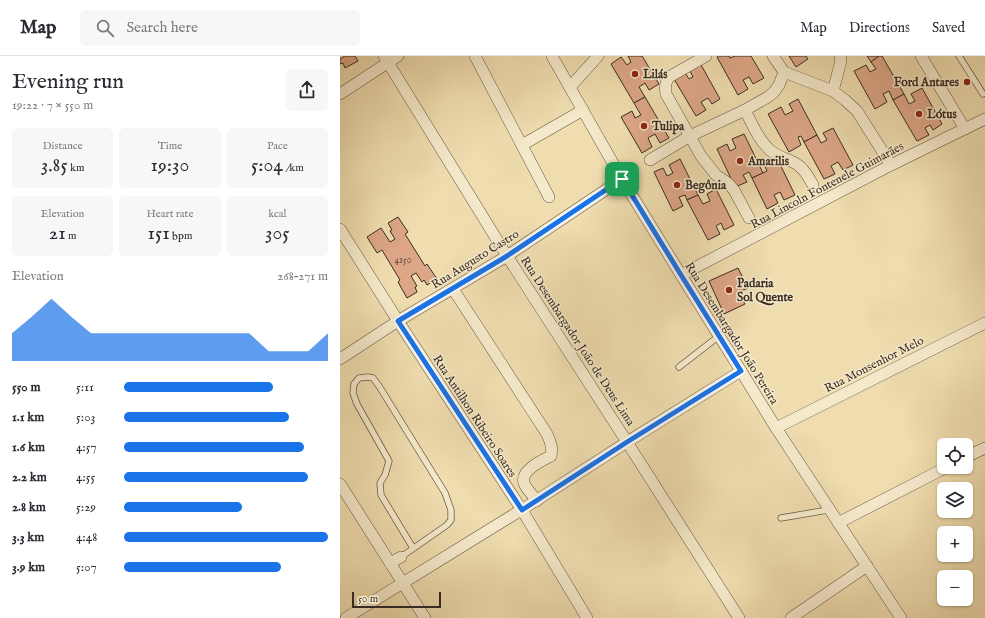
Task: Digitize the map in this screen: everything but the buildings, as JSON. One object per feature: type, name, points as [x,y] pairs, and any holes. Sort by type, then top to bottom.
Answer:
[{"type":"street","points":[[340,94],[387,59],[398,56]]},
{"type":"street","points":[[475,56],[549,197]]},
{"type":"street","name":"Rua Desembargador João Pereira","points":[[552,56],[622,179],[776,428],[901,618]]},
{"type":"street","points":[[570,87],[598,56]]},
{"type":"street","points":[[706,56],[669,77],[665,86],[666,94],[701,156],[716,175],[728,183],[734,190],[749,218]]},
{"type":"street","points":[[773,56],[784,72],[833,91],[845,100],[856,111],[891,165]]},
{"type":"street","points":[[833,91],[842,61],[840,56]]},
{"type":"street","points":[[921,56],[965,129]]},
{"type":"street","name":"Rua Desembargador João de Deus Lima","points":[[387,59],[507,256],[739,618]]},
{"type":"street","points":[[650,160],[690,136],[745,110],[768,97],[779,85],[784,72]]},
{"type":"street","points":[[522,145],[583,110]]},
{"type":"street","points":[[745,110],[766,148],[773,153],[797,164],[813,185]]},
{"type":"street","name":"Rua Lincoln Fontenele Guimarães","points":[[681,275],[891,165],[985,119]]},
{"type":"street","name":"Rua Augusto Castro","points":[[340,359],[398,321],[507,256],[622,179]]},
{"type":"street","name":"Rua Antilhon Ribeiro Soares","points":[[340,229],[398,321],[522,510],[586,618]]},
{"type":"street","points":[[453,289],[547,434],[551,444],[553,450],[551,456],[533,466],[526,474],[524,479],[524,484],[537,501]]},
{"type":"street","name":"Rua Monsenhor Melo","points":[[776,428],[985,323]]},
{"type":"street","points":[[346,618],[537,501],[627,442],[741,371]]},
{"type":"street","points":[[973,454],[985,448]]},
{"type":"street","points":[[838,523],[937,472]]},
{"type":"street","points":[[340,484],[424,618]]},
{"type":"street","points":[[390,563],[401,556]]},
{"type":"street","points":[[791,618],[867,566]]},
{"type":"lane","points":[[959,56],[983,94]]},
{"type":"lane","points":[[679,367],[719,336]]},
{"type":"lane","points":[[401,556],[413,548],[447,525],[451,520],[451,510],[445,493],[373,378],[359,378],[354,384],[353,393],[357,404],[388,462],[386,475],[380,483],[381,495],[413,548]]},
{"type":"lane","points":[[781,518],[829,509]]},
{"type":"place","name":"Lilás","points":[[635,74]]},
{"type":"place","name":"Ford Antares","points":[[967,82]]},
{"type":"place","name":"Lótus","points":[[919,114]]},
{"type":"place","name":"Tulipa","points":[[644,126]]},
{"type":"place","name":"Amarilis","points":[[740,161]]},
{"type":"place","name":"Begônia","points":[[677,185]]},
{"type":"place","name":"Padaria Sol Quente","points":[[729,290]]},
{"type":"route","points":[[622,179],[741,371],[522,510],[398,321],[507,256],[622,179]]}]
